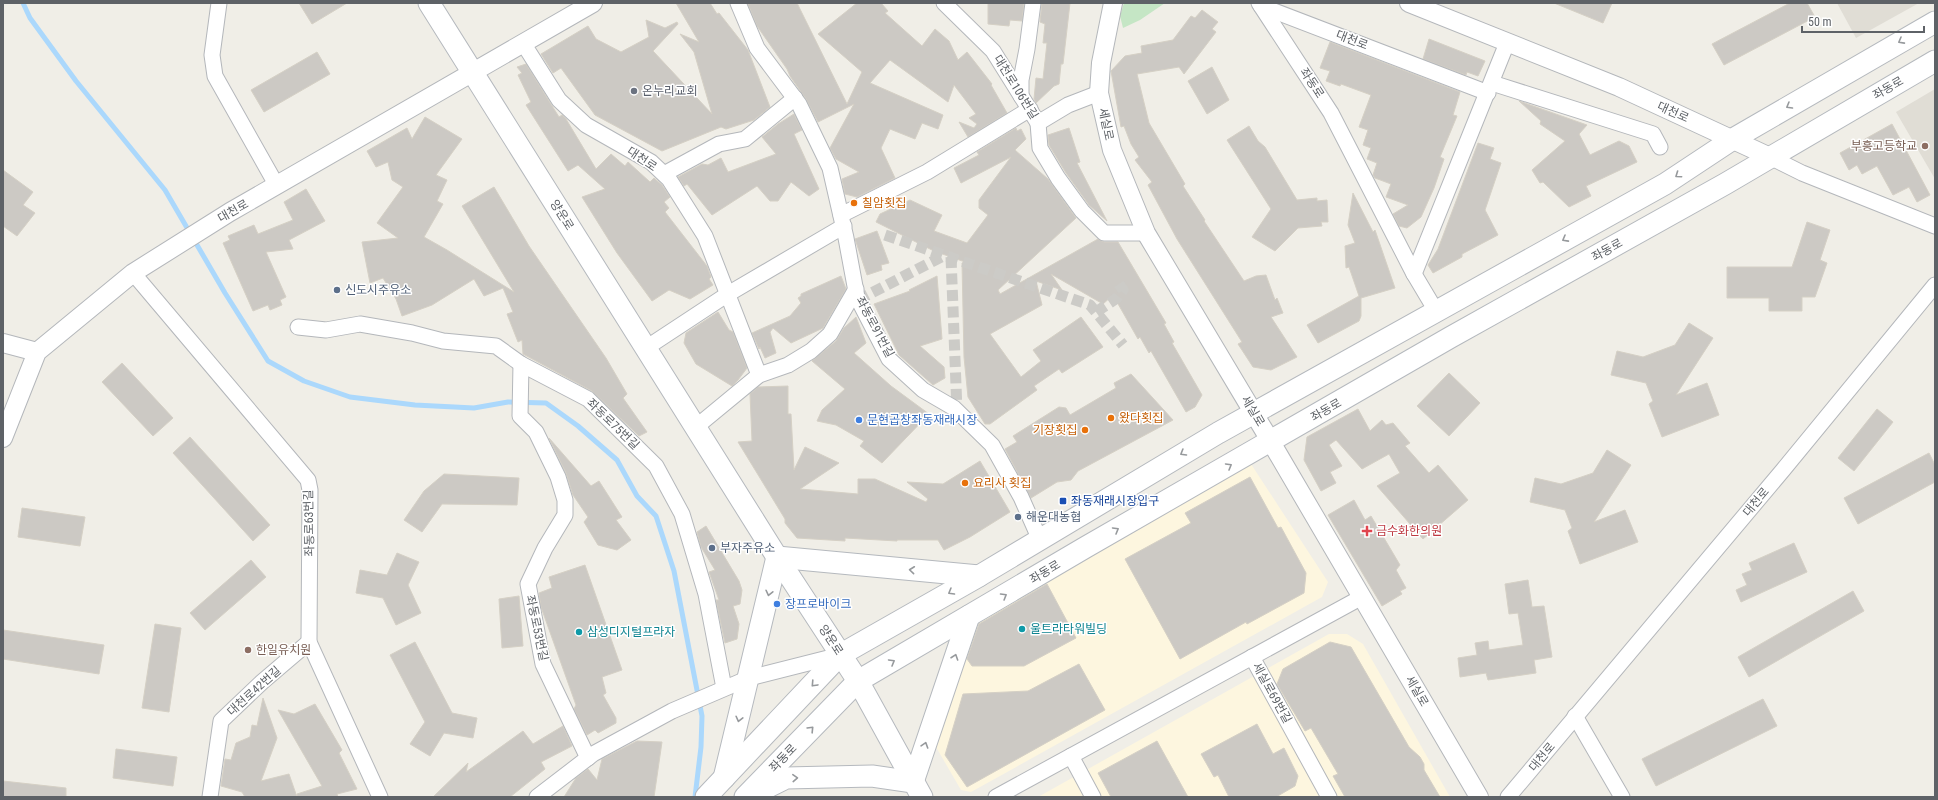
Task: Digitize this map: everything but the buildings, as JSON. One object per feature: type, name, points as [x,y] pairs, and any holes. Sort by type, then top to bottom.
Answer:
[{"type":"main road","name":"양운로","points":[[429,3],[840,655],[858,681],[917,789]]},
{"type":"main road","points":[[706,797],[724,780],[840,655],[1040,540],[1253,412],[1665,184],[1733,139],[1935,22]]},
{"type":"main road","name":"좌동로","points":[[745,797],[858,681],[1935,61]]},
{"type":"main road","points":[[724,780],[778,557],[978,576]]},
{"type":"main road","points":[[745,797],[786,778],[872,776],[917,789],[969,616]]},
{"type":"street","points":[[219,3],[212,55],[215,76],[277,186]]},
{"type":"street","name":"대천로","points":[[3,438],[37,352],[133,273],[230,212],[593,3]]},
{"type":"street","name":"좌동로91번길","points":[[738,3],[757,48],[794,98],[830,168],[857,297],[889,359],[923,390],[954,408],[992,445],[1021,497],[1040,540]]},
{"type":"street","name":"대천로106번길","points":[[944,3],[993,51],[1038,123],[1068,105],[1100,93]]},
{"type":"street","points":[[1021,96],[1021,80],[1033,3]]},
{"type":"street","name":"세실로","points":[[1113,3],[1101,63],[1100,93],[1112,150],[1146,233],[1271,442],[1479,797]]},
{"type":"street","name":"대천로","points":[[1408,3],[1619,87],[1802,172],[1935,226]]},
{"type":"street","name":"대천로","points":[[1260,4],[1490,88],[1653,134],[1660,147]]},
{"type":"street","name":"좌동로","points":[[1260,4],[1331,113],[1414,274],[1436,311]]},
{"type":"street","name":"대천로","points":[[523,43],[559,100],[586,126],[650,162],[664,174],[705,236],[729,296]]},
{"type":"street","points":[[1414,274],[1507,43]]},
{"type":"street","points":[[664,174],[719,144],[745,139],[794,98]]},
{"type":"street","points":[[646,348],[729,296],[842,220],[927,172],[1030,109]]},
{"type":"street","points":[[1038,123],[1040,148],[1058,178],[1082,211],[1104,233],[1146,233]]},
{"type":"street","name":"좌동로63번길","points":[[133,273],[308,480],[310,490],[309,642],[380,797]]},
{"type":"street","name":"대천로","points":[[1508,797],[1778,476],[1935,285]]},
{"type":"street","points":[[696,427],[759,375],[788,365],[811,351],[826,339],[856,289]]},
{"type":"street","points":[[729,296],[759,375]]},
{"type":"street","name":"좌동로75번길","points":[[298,327],[326,330],[360,324],[412,333],[443,341],[496,346],[521,364],[588,399],[656,466],[682,514],[706,594],[724,688]]},
{"type":"street","points":[[3,343],[37,352]]},
{"type":"street","name":"좌동로53번길","points":[[521,364],[520,416],[536,432],[558,477],[565,500],[565,516],[545,548],[528,584],[543,664],[588,758]]},
{"type":"street","name":"세실로69번길","points":[[1330,797],[1252,657],[1362,597]]},
{"type":"street","name":"대천로42번길","points":[[210,797],[221,721],[262,682],[309,642]]},
{"type":"street","points":[[537,797],[588,758],[672,711],[749,678],[840,655]]},
{"type":"street","points":[[996,797],[1252,657]]},
{"type":"street","points":[[1575,716],[1622,797]]},
{"type":"street","points":[[1071,756],[1093,797]]},
{"type":"shaded area","points":[[1837,3],[1919,3],[1856,38]]},
{"type":"shaded area","name":"부흥고등학교","points":[[1935,89],[1935,179],[1896,112]]},
{"type":"shaded area","points":[[1251,464],[1328,582],[1322,597],[971,792],[961,790],[936,747],[974,619]]},
{"type":"shaded area","points":[[1329,634],[1347,634],[1363,644],[1450,797],[1038,797]]},
{"type":"green space","points":[[1124,3],[1165,3],[1140,20],[1123,28],[1120,16]]},
{"type":"waterway","points":[[23,3],[30,18],[76,81],[165,190],[225,293],[268,361],[304,381],[350,397],[415,405],[474,408],[508,402],[546,403],[578,426],[617,460],[637,496],[656,516],[674,571],[702,716],[701,747],[695,797]]},
{"type":"tunnel","points":[[885,235],[1090,305],[1123,345]]},
{"type":"tunnel","points":[[858,300],[945,255]]},
{"type":"tunnel","points":[[951,257],[957,411]]},
{"type":"tunnel","points":[[1096,312],[1117,298],[1123,290],[1119,284]]},
{"type":"place","name":"온누리교회","points":[[634,91]]},
{"type":"place","name":"부흥고등학교","points":[[1925,146]]},
{"type":"place","name":"칠암횟집","points":[[854,203]]},
{"type":"place","name":"신도시주유소","points":[[337,290]]},
{"type":"place","name":"왔다횟집","points":[[1111,418]]},
{"type":"place","name":"문현곱창좌동재래시장","points":[[859,420]]},
{"type":"place","name":"기장횟집","points":[[1085,430]]},
{"type":"place","name":"요리사 횟집","points":[[965,483]]},
{"type":"place","name":"좌동재래시장입구","points":[[1063,501]]},
{"type":"place","name":"해운대농협","points":[[1018,517]]},
{"type":"place","name":"금수화한의원","points":[[1367,531]]},
{"type":"place","name":"부자주유소","points":[[712,548]]},
{"type":"place","name":"장프로바이크","points":[[777,604]]},
{"type":"place","name":"울트라타워빌딩","points":[[1022,629]]},
{"type":"place","name":"삼성디지털프라자","points":[[579,632]]},
{"type":"place","name":"한일유치원","points":[[248,650]]}]
